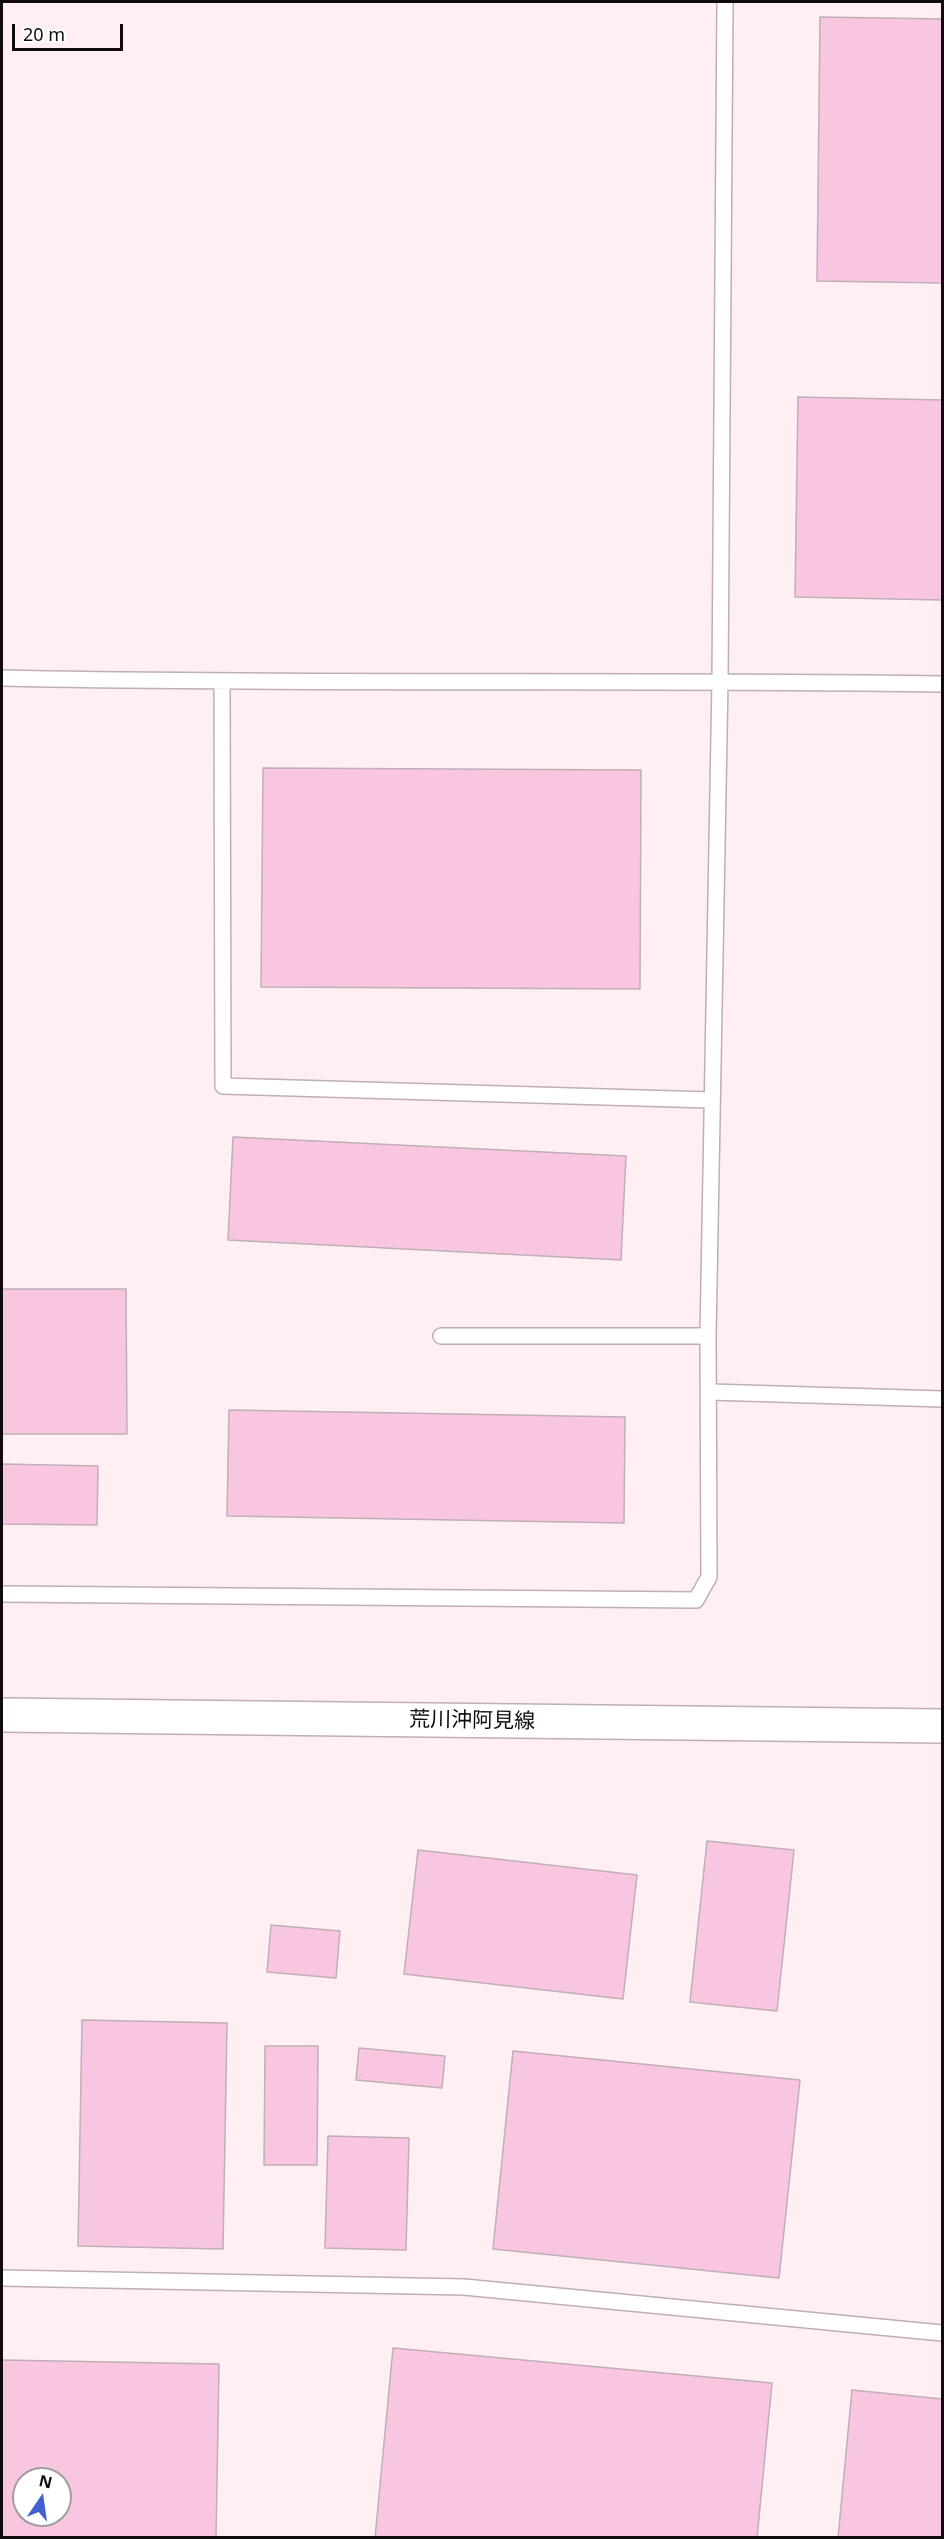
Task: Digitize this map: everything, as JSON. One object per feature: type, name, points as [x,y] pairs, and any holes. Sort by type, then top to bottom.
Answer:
[{"type":"main road","name":"荒川沖阿見線","points":[[2,1715],[942,1726]]},
{"type":"lane","points":[[2,1594],[696,1600],[709,1577],[710,1100],[720,681],[725,2]]},
{"type":"lane","points":[[2,678],[222,683],[720,681],[942,684]]},
{"type":"lane","points":[[222,683],[223,1086],[710,1100]]},
{"type":"lane","points":[[441,1336],[708,1336]]},
{"type":"lane","points":[[710,1392],[942,1399]]},
{"type":"lane","points":[[2,2278],[464,2287],[942,2333]]},
{"type":"building","points":[[820,17],[942,19],[942,283],[817,281]]},
{"type":"building","points":[[798,397],[942,400],[942,600],[795,597]]},
{"type":"building","points":[[263,768],[641,770],[640,989],[261,987]]},
{"type":"building","points":[[233,1137],[626,1156],[621,1260],[228,1240]]},
{"type":"building","points":[[2,1289],[126,1289],[127,1434],[2,1434]]},
{"type":"building","points":[[229,1410],[625,1417],[624,1523],[227,1516]]},
{"type":"building","points":[[2,1464],[98,1466],[97,1525],[2,1524]]},
{"type":"building","points":[[707,1841],[794,1850],[777,2011],[690,2002]]},
{"type":"building","points":[[418,1850],[637,1875],[623,1999],[404,1974]]},
{"type":"building","points":[[271,1925],[340,1931],[336,1978],[267,1972]]},
{"type":"building","points":[[82,2020],[227,2023],[223,2249],[78,2246]]},
{"type":"building","points":[[265,2046],[318,2046],[317,2165],[264,2165]]},
{"type":"building","points":[[359,2048],[445,2056],[442,2088],[356,2080]]},
{"type":"building","points":[[513,2051],[800,2080],[779,2278],[493,2249]]},
{"type":"building","points":[[328,2136],[409,2138],[406,2250],[325,2248]]},
{"type":"building","points":[[393,2348],[772,2383],[757,2538],[375,2538]]},
{"type":"building","points":[[2,2360],[219,2364],[216,2538],[2,2538]]},
{"type":"building","points":[[852,2390],[942,2399],[942,2538],[838,2538]]}]
